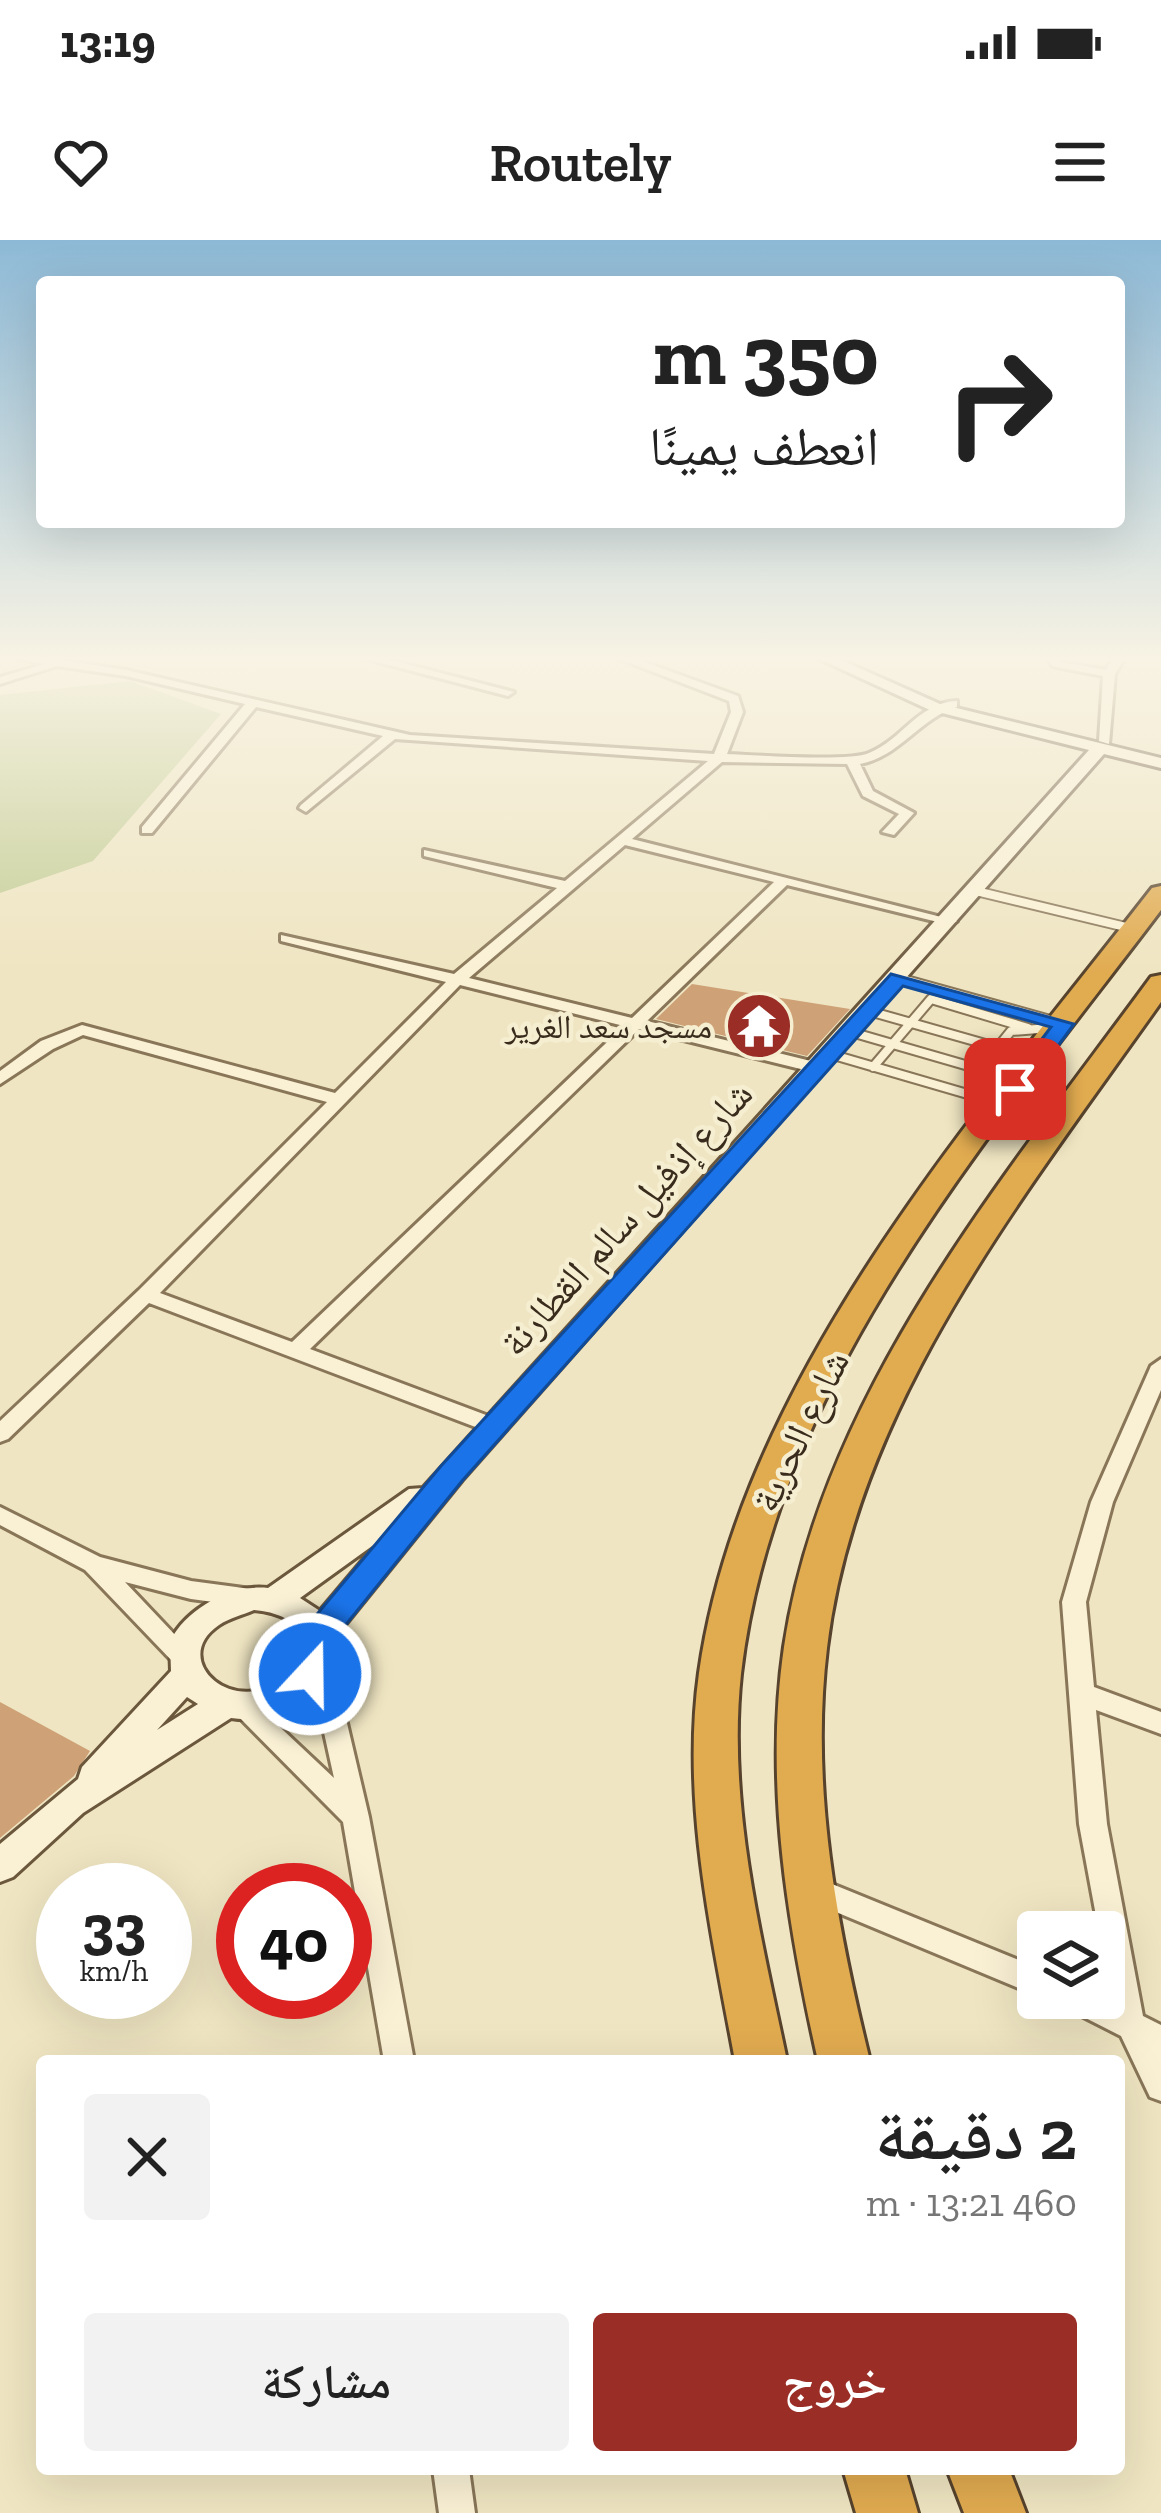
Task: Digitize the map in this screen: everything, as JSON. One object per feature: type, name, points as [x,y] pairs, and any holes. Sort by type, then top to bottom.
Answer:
[{"type":"highway","name":"شارع الحرية","points":[[759,2055],[724,1876],[718,1765],[720,1675],[736,1575],[763,1498],[819,1383],[982,1107],[1161,893]]},
{"type":"highway","name":"شارع الحرية","points":[[843,2055],[810,1887],[801,1785],[802,1683],[815,1590],[848,1484],[907,1366],[970,1257],[1158,992]]},
{"type":"highway","points":[[876,2475],[887,2513]]},
{"type":"highway","points":[[980,2475],[994,2513]]},
{"type":"street","points":[[147,830],[204,762]]},
{"type":"street","points":[[306,808],[360,762]]},
{"type":"street","points":[[0,1435],[146,1295],[458,979],[713,762]]},
{"type":"street","points":[[853,762],[868,793],[907,813],[889,832]]},
{"type":"street","name":"شارع إذفيل سالم القطارنة","points":[[319,1644],[452,1473],[1087,762]]},
{"type":"street","points":[[621,840],[950,921]]},
{"type":"street","points":[[429,853],[565,885]]},
{"type":"street","points":[[298,1349],[784,880]]},
{"type":"street","points":[[286,938],[823,1061]]},
{"type":"street","points":[[0,1079],[62,1036],[98,1031],[340,1100]]},
{"type":"street","points":[[146,1295],[494,1426]]},
{"type":"street","points":[[1161,1366],[1150,1418],[1084,1555],[1074,1602],[1093,1824],[1129,2020],[1161,2086]]},
{"type":"street","name":"شارع إذفيل سالم القطارنة","points":[[263,1598],[452,1473]]},
{"type":"street","points":[[0,1515],[93,1564],[191,1591],[263,1598],[311,1618],[356,1818],[398,2055]]},
{"type":"street","points":[[93,1564],[184,1666],[200,1694],[233,1706],[356,1818]]},
{"type":"street","points":[[0,1866],[71,1802],[184,1666],[190,1636],[205,1618],[263,1598]]},
{"type":"street","points":[[71,1802],[233,1706],[292,1691],[310,1674],[319,1644]]},
{"type":"street","points":[[1080,1693],[1161,1723]]},
{"type":"street","points":[[810,1887],[1017,1973]]},
{"type":"street","points":[[1125,2018],[1161,2039]]},
{"type":"street","points":[[453,2475],[457,2513]]},
{"type":"lane","points":[[976,891],[1134,929]]},
{"type":"lane","points":[[898,978],[1051,1027]]},
{"type":"lane","points":[[873,1067],[926,1001],[936,999],[1051,1027]]},
{"type":"lane","points":[[868,1011],[996,1046]]},
{"type":"lane","points":[[982,1107],[970,1084],[996,1046],[1011,1031],[1051,1027]]},
{"type":"lane","points":[[850,1032],[980,1069]]},
{"type":"lane","points":[[823,1061],[873,1067],[982,1107]]},
{"type":"green space","points":[[0,762],[179,762],[93,861],[0,893]]},
{"type":"building","name":"مسجد سعد الغرير","points":[[692,984],[850,1009],[807,1056],[656,1019]]},
{"type":"building","points":[[0,1702],[90,1751],[74,1776],[0,1838]]},
{"type":"place","name":"مسجد سعد الغرير","points":[[759,1026]]},
{"type":"route","points":[[310,1674],[319,1654],[319,1634],[452,1473],[898,978],[1064,1024],[1015,1089]]}]
